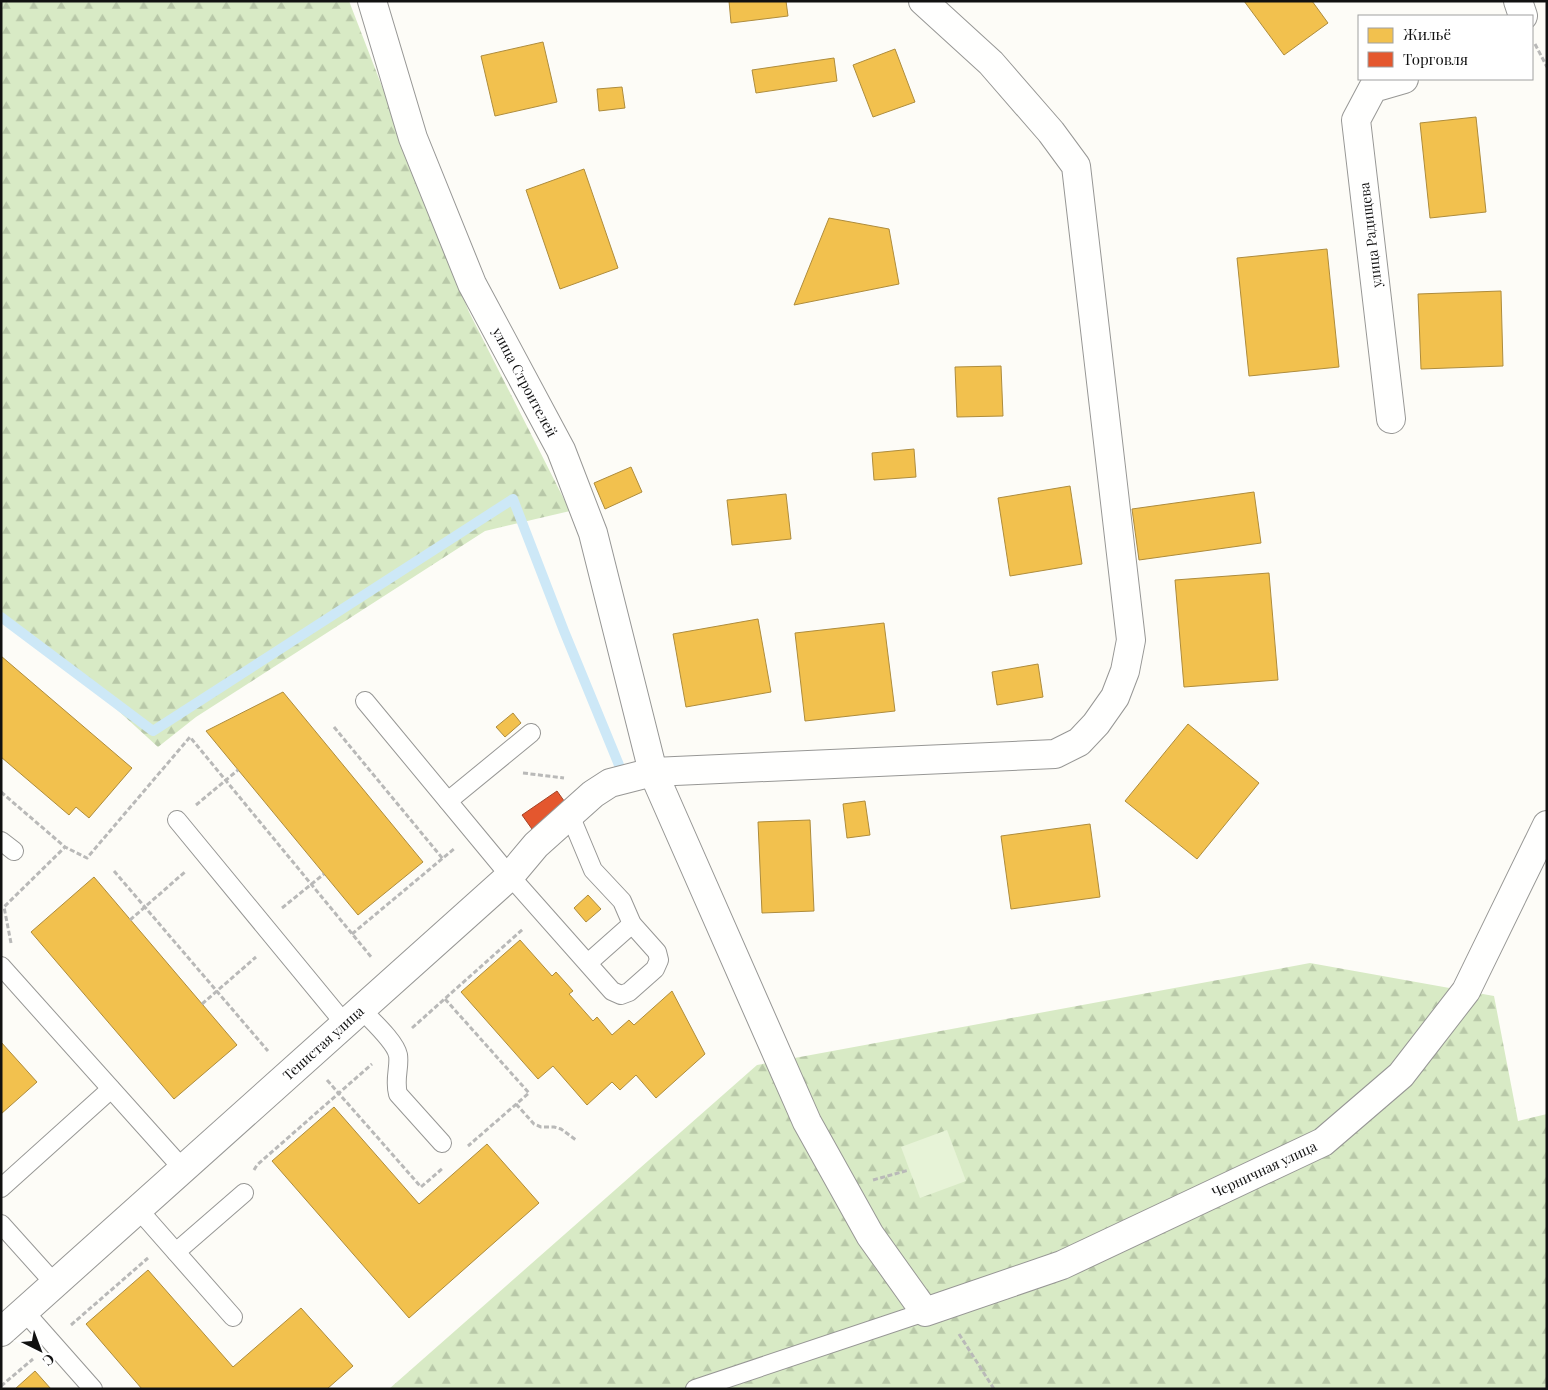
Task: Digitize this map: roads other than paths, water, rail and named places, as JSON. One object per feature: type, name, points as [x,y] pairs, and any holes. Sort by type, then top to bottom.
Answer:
[{"type":"street","name":"улица Строителей","points":[[372,1],[414,138],[472,284],[561,450],[593,534],[653,772],[807,1122],[870,1235],[925,1312]]},
{"type":"street","name":"Тенистая улица","points":[[1,1332],[510,876],[536,845],[593,794],[610,783],[653,772],[1055,754],[1079,742],[1096,724],[1115,697],[1125,671],[1131,640],[1076,166],[1051,132],[991,63],[923,1]]},
{"type":"street","points":[[1518,1],[1524,15]]},
{"type":"street","name":"улица Радищева","points":[[1391,419],[1356,120],[1372,88],[1400,80]]},
{"type":"street","name":"Черничная улица","points":[[925,1312],[1062,1265],[1323,1142],[1401,1076],[1466,991],[1547,825]]},
{"type":"lane","points":[[365,701],[510,876],[612,991],[621,995],[630,992],[656,969],[659,960],[657,952],[632,924],[622,901],[594,870],[570,815]]},
{"type":"lane","points":[[448,801],[531,733]]},
{"type":"lane","points":[[177,820],[276,940],[353,1016],[393,1045],[398,1055],[396,1084],[398,1094],[442,1143]]},
{"type":"lane","points":[[588,963],[632,924]]},
{"type":"lane","points":[[4,976],[111,1089],[183,1169]]},
{"type":"lane","points":[[1,1188],[111,1089]]},
{"type":"lane","points":[[171,1247],[244,1193]]},
{"type":"lane","points":[[138,1209],[232,1318]]},
{"type":"lane","points":[[1,1224],[55,1284]]},
{"type":"lane","points":[[24,1311],[93,1389]]},
{"type":"lane","points":[[695,1389],[925,1312]]},
{"type":"waterway","points":[[1,617],[153,731],[513,499],[619,765]]}]
